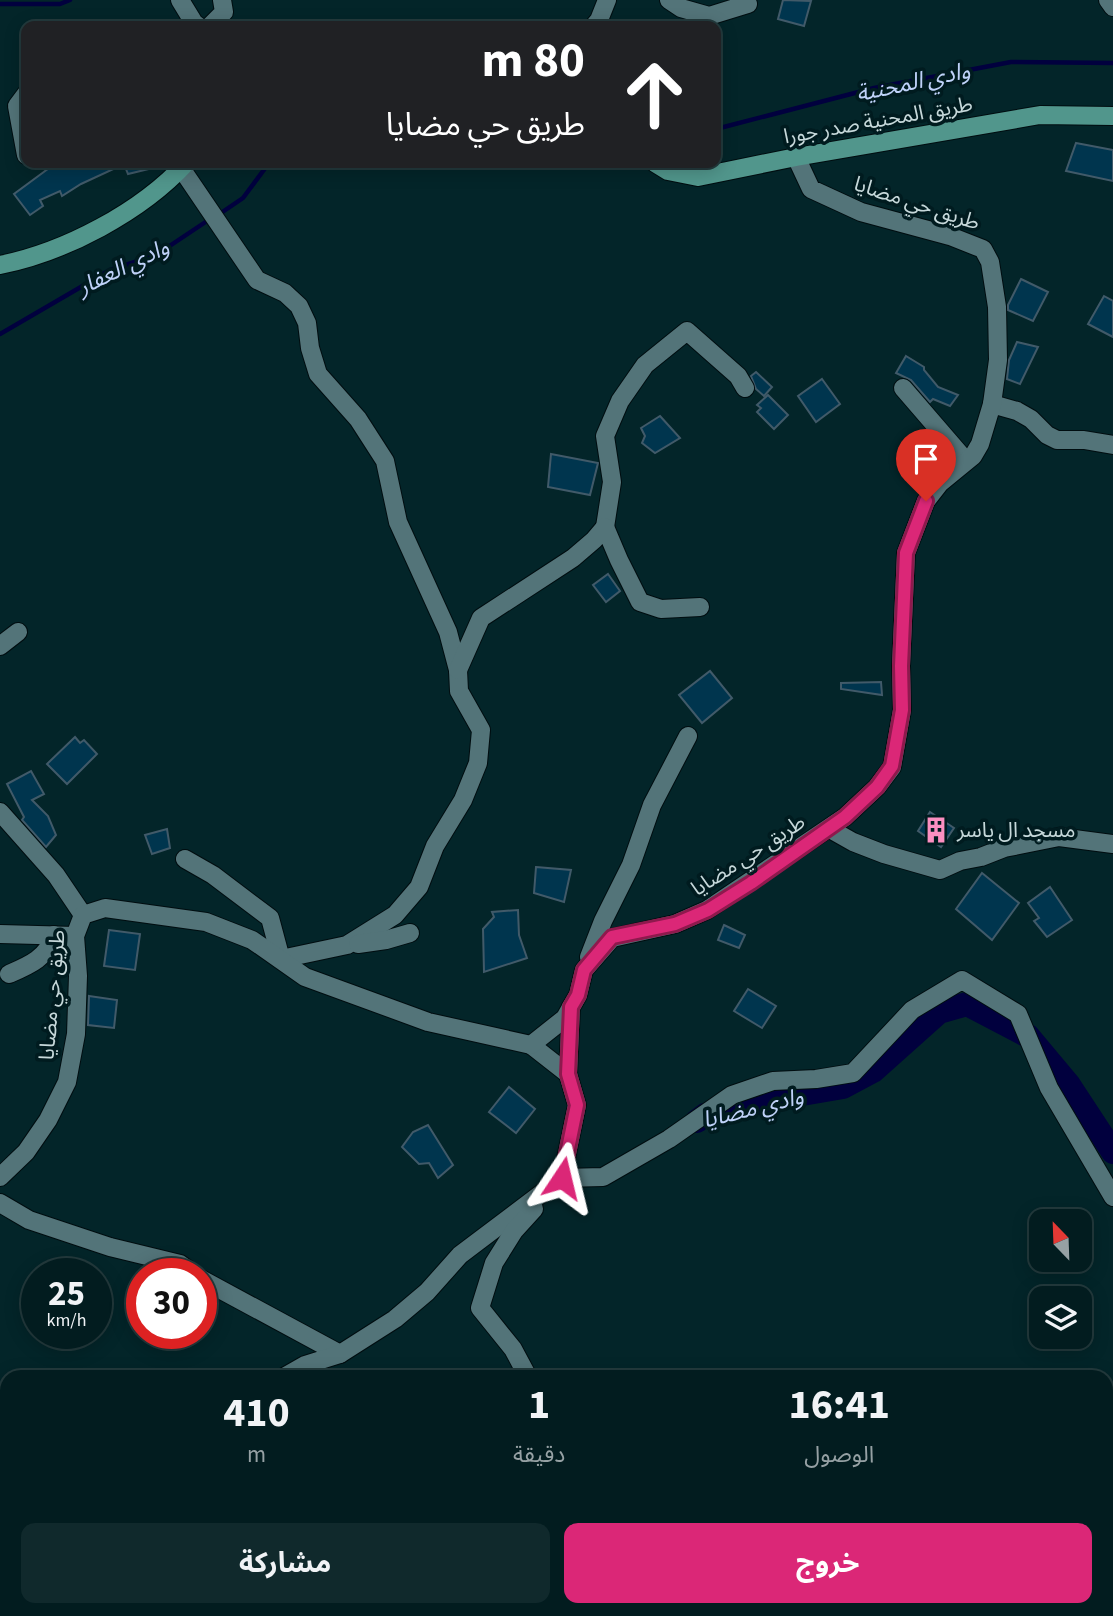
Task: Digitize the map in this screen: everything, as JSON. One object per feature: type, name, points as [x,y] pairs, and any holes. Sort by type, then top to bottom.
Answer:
[{"type":"main road","name":"طريق المحنية صدر جورا","points":[[665,168],[698,177],[796,157],[1040,115],[1113,116]]},
{"type":"main road","points":[[0,265],[73,242],[125,212],[182,168]]},
{"type":"street","points":[[180,0],[193,21]]},
{"type":"street","points":[[215,21],[224,12],[222,0]]},
{"type":"street","points":[[599,21],[607,0]]},
{"type":"street","points":[[669,0],[681,8],[709,16],[748,4]]},
{"type":"street","points":[[1108,0],[1113,7]]},
{"type":"street","points":[[21,101],[17,106],[21,128]]},
{"type":"street","name":"طريق حي مضايا","points":[[0,1177],[26,1152],[48,1120],[67,1082],[76,1034],[78,976],[75,936],[83,915],[104,908],[206,922],[252,940],[305,977],[428,1022],[531,1045],[565,1018],[578,995],[584,970],[612,937],[675,924],[708,910],[830,829],[877,787],[892,766],[902,710],[901,654],[906,553],[926,501],[940,483],[966,461],[980,444],[992,404],[998,360],[997,307],[990,262],[984,249],[961,239],[861,212],[811,189],[796,157]]},
{"type":"street","points":[[185,168],[230,243],[257,280],[285,293],[299,306],[307,323],[310,348],[318,374],[358,419],[385,461],[398,522],[449,632],[460,691],[481,730],[478,762],[463,800],[435,846],[419,887],[395,915],[347,945]]},
{"type":"street","points":[[700,607],[662,609],[640,602],[606,527],[612,482],[605,436],[620,401],[645,365],[687,331],[738,376],[745,388]]},
{"type":"street","points":[[903,388],[966,461]]},
{"type":"street","points":[[992,404],[1031,419],[1047,435],[1057,440],[1084,440],[1113,445]]},
{"type":"street","points":[[458,670],[481,618],[573,558],[606,527]]},
{"type":"street","points":[[0,646],[18,632]]},
{"type":"street","points":[[584,970],[603,920],[631,865],[652,805],[688,736]]},
{"type":"street","points":[[0,812],[56,875],[83,915]]},
{"type":"street","points":[[830,829],[853,842],[884,854],[940,870],[1004,848],[1059,837],[1105,844],[1105,854],[1113,858]]},
{"type":"street","points":[[185,859],[213,875],[270,918],[281,959],[386,940],[410,933]]},
{"type":"street","points":[[0,934],[75,936]]},
{"type":"street","points":[[9,974],[35,962],[50,948],[54,935]]},
{"type":"street","points":[[296,1370],[340,1354],[394,1319],[427,1292],[460,1255],[562,1178],[603,1177],[669,1139],[732,1095],[773,1081],[816,1079],[853,1073],[912,1010],[962,980],[1018,1014],[1049,1088],[1113,1197]]},
{"type":"street","points":[[524,1370],[513,1349],[480,1308],[494,1263],[514,1231],[562,1178],[577,1105],[568,1074],[571,1007]]},
{"type":"street","points":[[531,1045],[568,1074]]},
{"type":"street","points":[[0,1203],[29,1220],[110,1247],[155,1258]]},
{"type":"street","points":[[217,1288],[340,1354]]},
{"type":"building","points":[[783,0],[811,1],[804,26],[778,19]]},
{"type":"building","points":[[1076,143],[1113,150],[1113,181],[1066,171]]},
{"type":"building","points":[[49,168],[115,168],[62,196],[60,191],[40,200],[43,206],[30,215],[14,194]]},
{"type":"building","points":[[126,168],[153,168],[128,174]]},
{"type":"building","points":[[1021,279],[1048,292],[1033,321],[1008,310]]},
{"type":"building","points":[[1104,296],[1113,301],[1113,337],[1088,324]]},
{"type":"building","points":[[1017,342],[1038,347],[1020,384],[1007,379],[1009,360]]},
{"type":"building","points":[[906,356],[924,367],[938,387],[958,395],[950,406],[933,399],[930,402],[911,380],[896,373]]},
{"type":"building","points":[[756,372],[772,387],[764,396],[756,389],[751,376]]},
{"type":"building","points":[[822,379],[840,404],[816,422],[798,396]]},
{"type":"building","points":[[768,395],[788,415],[774,429],[757,412],[761,408],[757,405]]},
{"type":"building","points":[[660,416],[680,438],[655,453],[642,443],[645,436],[641,428]]},
{"type":"building","points":[[551,454],[598,463],[590,495],[548,487]]},
{"type":"building","points":[[608,574],[620,591],[606,602],[593,585]]},
{"type":"building","points":[[710,671],[732,698],[702,723],[679,695]]},
{"type":"building","points":[[881,682],[882,695],[841,689],[841,683]]},
{"type":"building","points":[[75,737],[80,743],[84,740],[97,754],[67,784],[47,764]]},
{"type":"building","points":[[31,771],[44,794],[32,800],[48,816],[56,835],[46,847],[22,820],[24,817],[7,784]]},
{"type":"building","name":"مسجد ال ياسر","points":[[930,812],[954,828],[941,847],[918,831]]},
{"type":"building","points":[[167,829],[170,848],[152,854],[145,835]]},
{"type":"building","points":[[536,867],[571,870],[564,902],[534,893]]},
{"type":"building","points":[[982,873],[1019,903],[992,940],[956,909]]},
{"type":"building","points":[[1050,887],[1072,920],[1047,937],[1034,921],[1039,918],[1028,903]]},
{"type":"building","points":[[518,910],[519,935],[527,958],[484,972],[483,929],[494,917],[492,912]]},
{"type":"building","points":[[724,925],[745,935],[739,948],[718,940]]},
{"type":"building","points":[[109,930],[140,934],[135,970],[104,966]]},
{"type":"building","points":[[748,989],[776,1006],[762,1028],[734,1011]]},
{"type":"building","points":[[89,996],[117,1000],[114,1028],[88,1025]]},
{"type":"building","points":[[509,1087],[535,1109],[516,1133],[489,1112]]},
{"type":"building","points":[[428,1125],[453,1165],[438,1178],[429,1163],[419,1164],[402,1147],[413,1132]]},
{"type":"waterway","points":[[0,4],[60,4],[70,0]]},
{"type":"waterway","name":"وادي المحنية","points":[[721,128],[874,88],[1011,62],[1113,63]]},
{"type":"waterway","name":"وادي العفار","points":[[218,215],[243,198],[265,168]]},
{"type":"waterway","name":"وادي العفار","points":[[0,334],[110,270],[156,255],[210,219]]},
{"type":"waterway","name":"وادي مضايا","points":[[697,1121],[705,1115],[773,1099],[843,1087],[873,1071],[939,1012],[967,1004],[1028,1036],[1069,1085],[1113,1152]]},
{"type":"place","name":"مسجد ال ياسر","points":[[936,830]]},
{"type":"route","points":[[562,1178],[577,1105],[568,1074],[571,1007],[578,995],[584,970],[612,937],[675,924],[708,910],[751,883],[845,817],[877,787],[892,766],[902,710],[901,666],[906,553],[926,501]]}]
